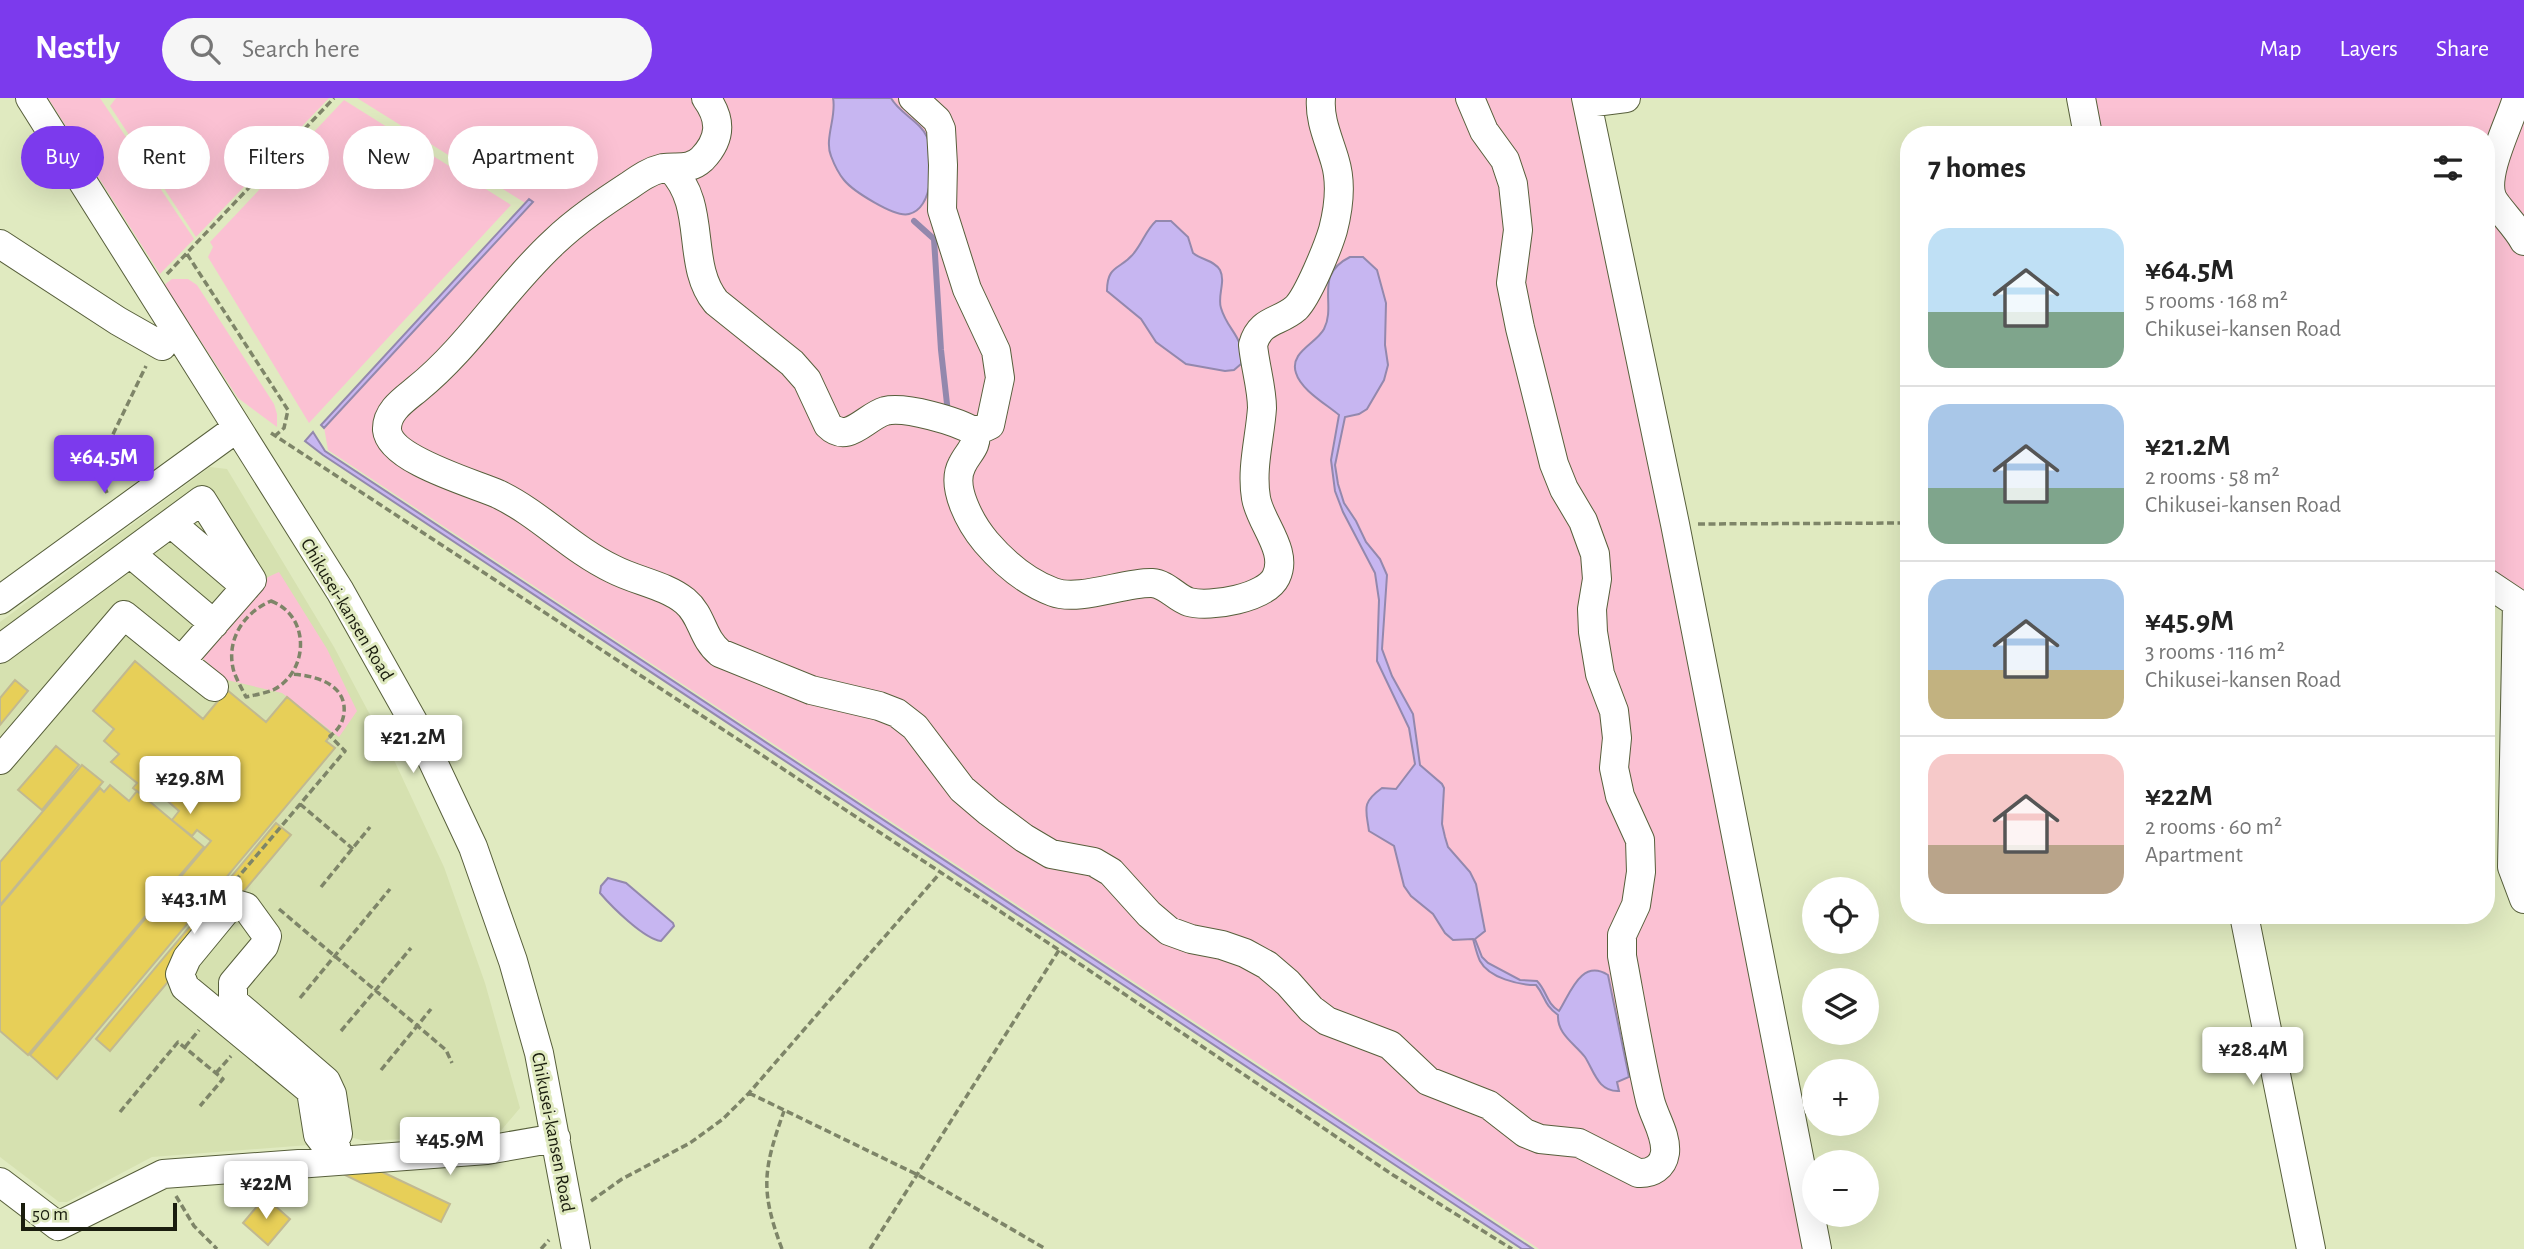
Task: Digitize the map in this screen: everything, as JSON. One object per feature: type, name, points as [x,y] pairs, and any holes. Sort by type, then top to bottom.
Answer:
[{"type":"street","name":"Chikusei-kansen Road","points":[[30,98],[340,591],[405,707],[473,847],[517,974],[539,1053],[576,1249]]},
{"type":"street","points":[[914,98],[937,121],[941,130],[942,210],[967,289],[996,351],[1000,378],[980,434],[960,467],[958,483],[966,511],[984,540],[1012,569],[1035,584],[1056,593],[1094,592],[1152,583],[1163,585],[1187,601],[1203,605],[1264,591],[1278,573],[1278,555],[1256,499],[1254,478],[1262,406],[1253,345],[1255,336],[1262,327],[1295,309],[1304,296],[1332,232],[1339,201],[1339,184],[1320,101]]},
{"type":"street","points":[[682,173],[665,167],[648,174],[602,203],[555,240],[516,279],[432,377],[396,407],[390,416],[387,429],[391,441],[398,449],[420,462],[500,495],[539,517],[612,569],[672,593],[695,612],[709,643],[720,653],[811,690],[879,706],[908,719],[962,789],[989,812],[1051,854],[1094,862],[1111,872],[1149,914],[1169,931],[1191,939],[1222,945],[1267,965],[1288,983],[1311,1009],[1327,1021],[1390,1045],[1428,1081],[1489,1105],[1525,1133],[1539,1139],[1579,1143],[1638,1173],[1647,1174],[1662,1163],[1665,1142],[1651,1103],[1622,956],[1622,935],[1636,905],[1642,872],[1640,840],[1620,796],[1614,768],[1617,737],[1614,710],[1600,674],[1593,632],[1592,609],[1597,579],[1595,554],[1583,521],[1564,489],[1554,464],[1520,328],[1511,284],[1518,230],[1513,184],[1505,160],[1484,131],[1470,98]]},
{"type":"street","points":[[1626,98],[1587,100],[1675,524],[1818,1249]]},
{"type":"street","points":[[2081,98],[2086,126]]},
{"type":"street","points":[[2495,163],[2515,106]]},
{"type":"street","points":[[682,173],[710,149],[712,114]]},
{"type":"street","points":[[682,173],[694,215],[704,284],[716,302],[792,363],[807,380],[828,425],[842,434],[886,411],[907,411],[950,421],[980,434]]},
{"type":"street","points":[[2495,202],[2518,229],[2524,241]]},
{"type":"street","points":[[0,244],[118,321],[159,344]]},
{"type":"street","points":[[0,600],[237,428]]},
{"type":"street","points":[[0,649],[202,500],[252,580],[181,661]]},
{"type":"street","points":[[171,523],[246,587]]},
{"type":"street","points":[[130,553],[214,624]]},
{"type":"street","points":[[2495,588],[2517,603],[2512,867],[2524,899]]},
{"type":"street","points":[[0,760],[124,615],[214,687]]},
{"type":"street","points":[[0,662],[24,631]]},
{"type":"street","points":[[229,907],[246,907],[267,936],[264,946],[233,984],[233,1001],[326,1081],[332,1094],[338,1134],[335,1139],[338,1161],[318,1135],[311,1091],[185,987],[180,974],[187,958],[229,907]]},
{"type":"street","points":[[2246,924],[2311,1249]]},
{"type":"street","points":[[0,1182],[58,1226],[163,1174],[486,1150],[556,1138]]},
{"type":"path","points":[[151,291],[334,98]]},
{"type":"path","points":[[187,254],[288,410],[284,428],[275,435]]},
{"type":"path","points":[[109,498],[99,473],[102,457],[159,344]]},
{"type":"path","points":[[268,432],[1059,950],[1393,1175],[1512,1249]]},
{"type":"path","points":[[1675,524],[1900,523]]},
{"type":"path","points":[[231,885],[345,751],[330,736],[343,721],[345,704],[336,689],[324,681],[309,675],[290,674],[274,690],[246,697],[234,671],[232,642],[258,606],[271,601],[285,606],[296,620],[300,635],[299,653],[295,668],[290,674]]},
{"type":"path","points":[[300,804],[352,849]]},
{"type":"path","points":[[321,887],[370,827]]},
{"type":"path","points":[[571,1216],[622,1178],[690,1143],[723,1119],[749,1093],[940,873]]},
{"type":"path","points":[[300,998],[390,889]]},
{"type":"path","points":[[271,902],[446,1050],[452,1063]]},
{"type":"path","points":[[341,1031],[411,947]]},
{"type":"path","points":[[870,1249],[1059,950]]},
{"type":"path","points":[[381,1070],[431,1009]]},
{"type":"path","points":[[120,1112],[178,1042],[223,1079],[200,1106]]},
{"type":"path","points":[[749,1093],[918,1175],[1046,1249]]},
{"type":"path","points":[[782,1249],[765,1195],[769,1152],[784,1111]]},
{"type":"path","points":[[163,1174],[194,1226],[217,1249]]},
{"type":"shaded area","points":[[48,98],[100,98],[119,126],[118,189],[161,189],[194,239],[160,274],[104,186],[104,126],[66,126]]},
{"type":"shaded area","points":[[116,98],[329,98],[302,126],[224,126],[224,189],[242,189],[196,237],[164,189],[210,189],[210,126],[123,126],[110,106]]},
{"type":"shaded area","points":[[357,98],[1574,98],[1808,1249],[1539,1249],[328,450],[324,427],[530,206],[503,189],[598,189],[598,126],[448,126],[448,155],[434,146],[434,126],[402,126]]},
{"type":"shaded area","points":[[833,98],[891,98],[924,132],[930,146],[930,180],[928,192],[917,210],[909,214],[894,212],[856,191],[842,178],[829,149]]},
{"type":"shaded area","points":[[2087,98],[2524,98],[2524,590],[2495,571],[2495,126],[2093,126]]},
{"type":"shaded area","points":[[344,100],[385,126],[343,126],[343,189],[434,189],[434,157],[448,165],[448,189],[486,189],[511,205],[309,423],[208,257],[213,247],[210,242],[260,189],[329,189],[329,126],[319,126]]},
{"type":"shaded area","points":[[529,199],[533,202],[324,428],[321,425]]},
{"type":"shaded area","points":[[1156,221],[1171,221],[1188,237],[1193,253],[1220,270],[1221,308],[1241,347],[1241,364],[1234,370],[1225,371],[1186,364],[1156,342],[1141,319],[1107,291],[1109,276],[1134,253]]},
{"type":"shaded area","points":[[1350,257],[1363,257],[1377,270],[1386,303],[1385,345],[1388,365],[1384,380],[1367,409],[1345,417],[1335,465],[1338,484],[1344,503],[1366,542],[1380,559],[1387,575],[1382,649],[1392,676],[1413,714],[1420,765],[1444,788],[1442,824],[1448,847],[1470,872],[1476,884],[1485,931],[1475,939],[1482,957],[1488,963],[1520,980],[1537,981],[1551,1004],[1559,1011],[1572,988],[1584,974],[1599,971],[1608,975],[1629,1077],[1617,1082],[1619,1091],[1606,1088],[1597,1080],[1585,1057],[1563,1033],[1558,1015],[1536,985],[1513,982],[1490,972],[1480,961],[1473,939],[1453,940],[1445,933],[1433,914],[1411,896],[1404,886],[1394,846],[1369,831],[1366,807],[1368,802],[1382,788],[1396,789],[1415,764],[1409,728],[1377,661],[1379,600],[1375,573],[1335,491],[1331,460],[1339,415],[1303,385],[1295,366],[1296,359],[1324,329],[1332,272]]},
{"type":"shaded area","points":[[172,279],[188,279],[197,285],[274,404],[277,427],[238,398],[164,285]]},
{"type":"shaded area","points":[[313,432],[325,451],[1533,1249],[1522,1249],[323,455],[305,441]]},
{"type":"shaded area","points":[[210,467],[227,469],[334,647],[394,760],[444,867],[485,983],[520,1108],[498,1134],[365,1141],[338,1134],[309,1145],[152,1157],[67,1202],[59,1202],[0,1157],[0,622]]},
{"type":"shaded area","points":[[279,572],[327,649],[357,711],[339,737],[282,693],[227,680],[200,656],[268,577]]},
{"type":"shaded area","points":[[608,878],[626,883],[673,923],[674,926],[661,941],[637,929],[600,893],[601,886]]},
{"type":"building","points":[[135,661],[203,719],[227,690],[266,722],[287,697],[332,734],[326,741],[335,748],[57,1079],[30,1055],[211,841],[197,830],[192,836],[172,820],[179,811],[156,791],[148,800],[133,788],[137,783],[111,762],[119,754],[104,741],[114,729],[93,711]]},
{"type":"building","points":[[15,680],[28,691],[0,725],[0,698]]},
{"type":"building","points":[[56,746],[79,765],[42,810],[18,790]]},
{"type":"building","points":[[82,765],[103,782],[0,905],[0,862]]},
{"type":"building","points":[[110,785],[129,801],[137,791],[204,847],[28,1055],[0,1031],[0,906],[100,788],[104,792]]},
{"type":"building","points":[[276,823],[291,835],[110,1051],[96,1039]]},
{"type":"building","points":[[376,1169],[450,1204],[441,1222],[343,1174]]},
{"type":"building","points":[[265,1197],[290,1219],[268,1245],[243,1223]]},
{"type":"waterway","points":[[914,221],[934,239],[948,413]]}]
